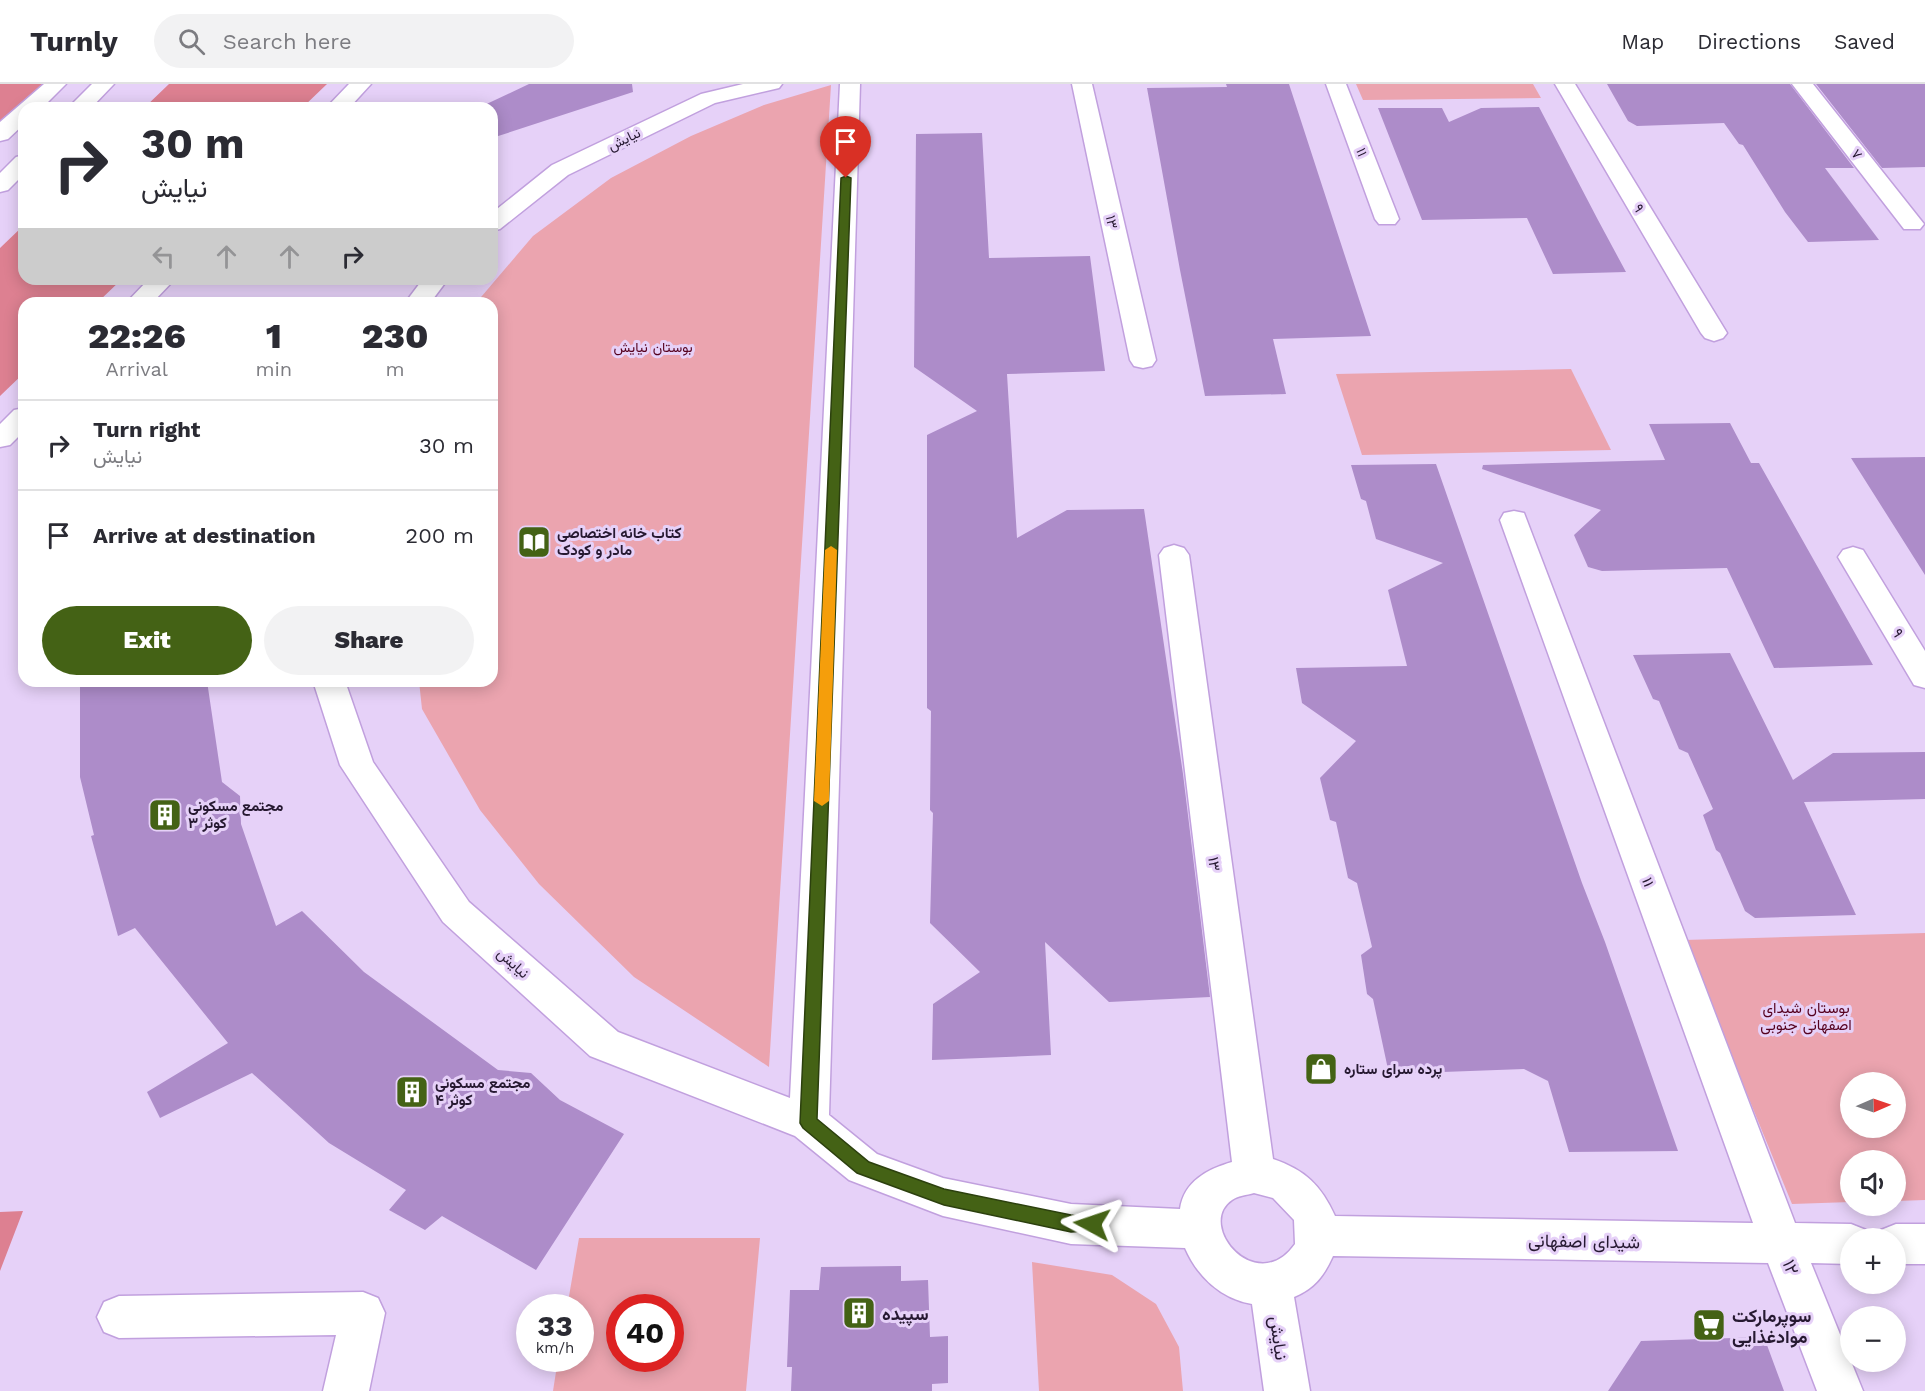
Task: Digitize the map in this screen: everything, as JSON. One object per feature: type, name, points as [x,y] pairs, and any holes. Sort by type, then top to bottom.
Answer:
[{"type":"main road","points":[[36,102],[56,84]]},
{"type":"main road","points":[[85,102],[104,84]]},
{"type":"main road","points":[[343,102],[361,84]]},
{"type":"main road","name":"نیایش","points":[[498,219],[560,170],[708,98],[772,84]]},
{"type":"main road","points":[[809,1123],[850,84]]},
{"type":"main road","name":"۱۳","points":[[1082,84],[1143,360]]},
{"type":"main road","name":"۱۱","points":[[1336,84],[1387,219]]},
{"type":"main road","name":"۹","points":[[1565,84],[1714,333]]},
{"type":"main road","name":"۷","points":[[1802,84],[1912,224]]},
{"type":"main road","points":[[0,134],[18,118]]},
{"type":"main road","points":[[0,185],[18,168]]},
{"type":"main road","points":[[144,297],[157,285]]},
{"type":"main road","points":[[422,297],[431,285]]},
{"type":"main road","points":[[0,439],[18,422]]},
{"type":"main road","name":"۱۱","points":[[1514,520],[1782,1244]]},
{"type":"main road","name":"۱۳","points":[[1174,555],[1254,1174]]},
{"type":"main road","name":"۹","points":[[1853,557],[1925,677]]},
{"type":"main road","name":"نیایش","points":[[331,687],[357,765],[456,912],[604,1044],[809,1123],[863,1167],[944,1197],[1071,1224],[1199,1229]]},
{"type":"main road","points":[[1254,1174],[1274,1178],[1291,1187],[1306,1201],[1314,1218],[1318,1236],[1315,1254],[1304,1269],[1290,1280],[1271,1285],[1251,1283],[1232,1276],[1216,1263],[1204,1247],[1199,1229],[1200,1211],[1207,1195],[1219,1183],[1236,1176],[1254,1174]]},
{"type":"main road","name":"شیدای اصفهانی","points":[[1318,1236],[1840,1244]]},
{"type":"main road","name":"۱۲","points":[[1782,1244],[1840,1391]]},
{"type":"main road","points":[[1906,1244],[1925,1244]]},
{"type":"main road","name":"نیایش","points":[[1271,1285],[1287,1391]]},
{"type":"main road","points":[[119,1317],[363,1313],[346,1391]]},
{"type":"green space","points":[[1356,84],[1533,84],[1541,98],[1363,100]]},
{"type":"green space","name":"بوستان نیایش","points":[[831,85],[769,1067],[634,977],[539,884],[480,810],[422,709],[420,687],[498,687],[498,297],[481,297],[491,285],[498,285],[498,277],[533,236],[611,178],[691,136],[764,105]]},
{"type":"green space","points":[[1571,369],[1611,450],[1362,455],[1336,374]]},
{"type":"green space","name":"بوستان شیدای اصفهانی جنوبی","points":[[1925,933],[1925,1200],[1906,1201],[1906,1150],[1840,1150],[1840,1202],[1792,1204],[1684,940]]},
{"type":"green space","points":[[579,1238],[760,1238],[746,1391],[553,1391],[556,1372],[594,1372],[594,1294],[569,1294]]},
{"type":"green space","points":[[1032,1262],[1112,1275],[1156,1304],[1179,1347],[1183,1391],[1039,1391]]},
{"type":"shaded area","points":[[0,84],[43,84],[22,102],[18,102],[18,106],[0,121]]},
{"type":"shaded area","points":[[169,84],[327,84],[308,102],[150,102]]},
{"type":"shaded area","points":[[18,231],[18,285],[116,285],[103,297],[18,297],[18,379],[0,396],[0,248]]},
{"type":"shaded area","points":[[23,1211],[0,1271],[0,1212]]},
{"type":"building","points":[[529,84],[632,84],[633,92],[498,136],[498,102],[491,102]]},
{"type":"building","points":[[1226,84],[1289,84],[1371,336],[1273,339],[1286,394],[1205,396],[1180,270],[1147,88],[1227,87]]},
{"type":"building","points":[[1607,84],[1790,84],[1854,168],[1825,168],[1879,240],[1808,242],[1785,212],[1743,145],[1739,144],[1724,123],[1637,126],[1628,121]]},
{"type":"building","points":[[1816,84],[1925,84],[1925,167],[1882,168]]},
{"type":"building","points":[[1539,107],[1626,272],[1553,274],[1527,218],[1422,220],[1378,108],[1442,108],[1449,122],[1481,108]]},
{"type":"building","points":[[982,133],[989,258],[1090,256],[1105,371],[1007,374],[1017,538],[1067,510],[1144,509],[1183,774],[1210,997],[1109,1002],[1045,942],[1051,1055],[932,1060],[933,1004],[980,972],[930,923],[933,813],[930,810],[931,711],[927,708],[927,435],[977,411],[914,367],[916,134]]},
{"type":"building","points":[[1730,423],[1751,463],[1759,463],[1873,665],[1774,668],[1727,568],[1602,571],[1588,567],[1574,535],[1601,510],[1482,469],[1483,465],[1665,460],[1649,424]]},
{"type":"building","points":[[1925,457],[1925,575],[1851,458]]},
{"type":"building","points":[[1436,464],[1678,1151],[1569,1152],[1548,1081],[1524,1069],[1389,1074],[1373,999],[1367,994],[1361,955],[1372,947],[1357,883],[1348,878],[1336,822],[1330,820],[1320,778],[1356,741],[1302,703],[1296,668],[1407,666],[1388,590],[1443,563],[1376,539],[1366,501],[1361,499],[1351,465]]},
{"type":"building","points":[[1730,653],[1793,780],[1833,753],[1925,752],[1925,799],[1804,802],[1856,915],[1755,918],[1745,911],[1720,853],[1716,850],[1703,815],[1713,809],[1688,753],[1679,749],[1659,701],[1653,699],[1633,655]]},
{"type":"building","name":"مجتمع مسکونی کوثر ۴","points":[[80,687],[208,687],[222,782],[240,796],[241,824],[276,926],[302,911],[364,972],[498,1070],[531,1073],[560,1100],[624,1134],[536,1270],[442,1216],[425,1230],[389,1210],[406,1190],[329,1143],[252,1073],[160,1118],[147,1092],[228,1043],[135,928],[118,936],[91,836],[94,835],[80,777]]},
{"type":"building","name":"سپیده","points":[[901,1266],[901,1281],[928,1280],[930,1337],[948,1336],[948,1383],[932,1384],[932,1391],[791,1391],[792,1367],[787,1367],[790,1290],[819,1290],[821,1267]]},
{"type":"building","points":[[1764,1337],[1784,1391],[1608,1391],[1641,1341]]},
{"type":"slow traffic","points":[[822,801],[831,550]]},
{"type":"place","name":"کتاب خانه اختصاصی مادر و کودک","points":[[534,542]]},
{"type":"place","name":"مجتمع مسکونی کوثر ۳","points":[[165,815]]},
{"type":"place","name":"پرده سرای ستاره","points":[[1321,1069]]},
{"type":"place","name":"مجتمع مسکونی کوثر ۴","points":[[412,1092]]},
{"type":"place","name":"سپیده","points":[[859,1313]]},
{"type":"place","name":"سوپرمارکت موادغذایی","points":[[1709,1325]]},
{"type":"route","points":[[846,178],[809,1123],[863,1167],[944,1197],[1071,1224],[1092,1224]]}]
